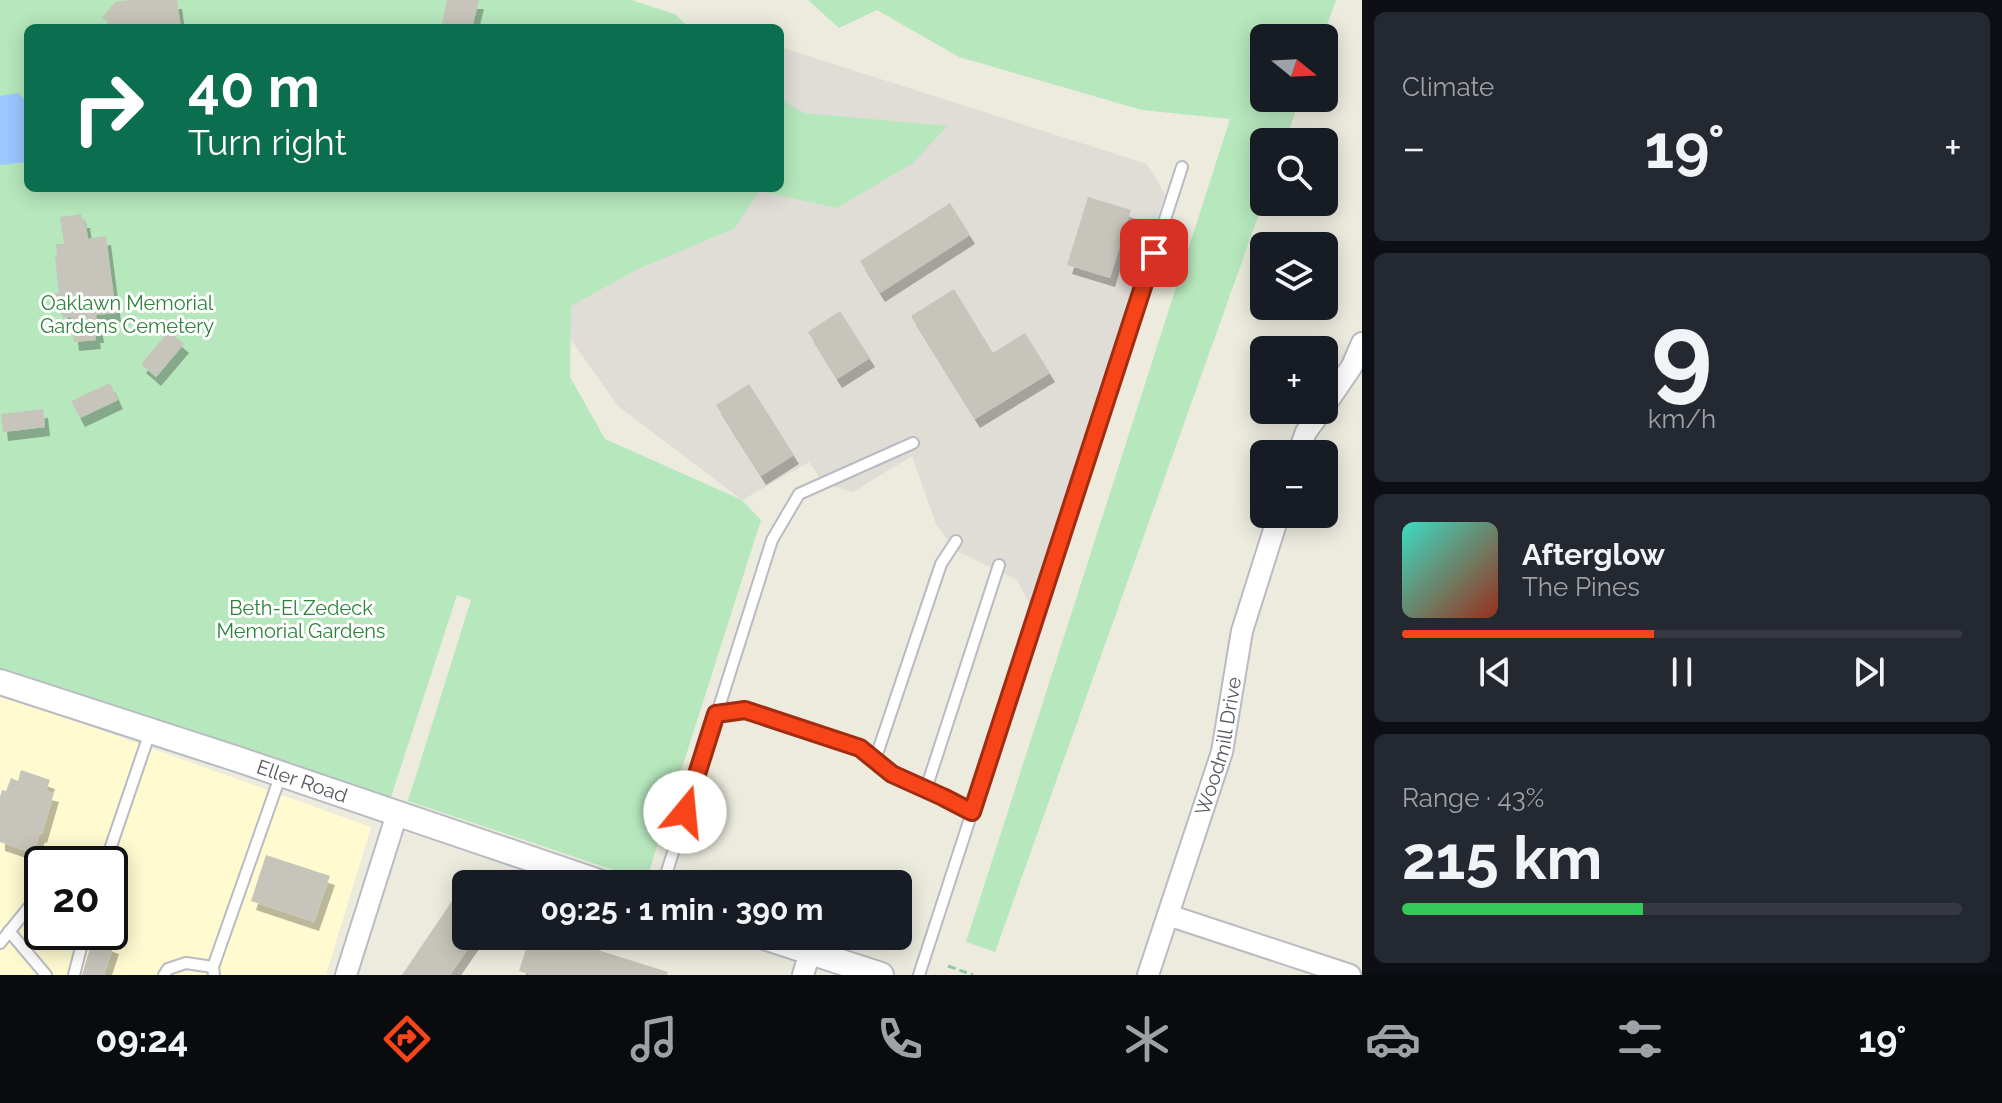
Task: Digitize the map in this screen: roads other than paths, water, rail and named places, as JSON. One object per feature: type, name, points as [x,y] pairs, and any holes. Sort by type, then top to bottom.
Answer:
[{"type":"street","points":[[1338,386],[1352,366],[1362,343]]},
{"type":"street","name":"Woodmill Drive","points":[[1148,975],[1222,752],[1242,631],[1275,528]]},
{"type":"street","name":"Eller Road","points":[[0,682],[563,870]]},
{"type":"street","points":[[346,975],[397,814]]},
{"type":"street","points":[[1168,915],[1350,975]]},
{"type":"street","points":[[784,950],[806,964],[881,975]]},
{"type":"lane","points":[[919,975],[1182,167]]},
{"type":"lane","points":[[667,870],[772,540],[799,494],[913,443]]},
{"type":"lane","points":[[875,760],[941,564],[956,541]]},
{"type":"lane","points":[[926,789],[999,565]]},
{"type":"lane","points":[[716,714],[745,710],[860,748],[892,774],[972,812]]},
{"type":"lane","points":[[111,846],[150,732]]},
{"type":"lane","points":[[164,975],[168,969],[186,963],[213,971],[281,774]]},
{"type":"lane","points":[[0,943],[24,913]]},
{"type":"lane","points":[[9,931],[46,975]]},
{"type":"lane","points":[[74,975],[80,950]]},
{"type":"water","points":[[18,93],[24,98],[24,162],[0,165],[0,96]]},
{"type":"park label","name":"Oaklawn Memorial Gardens Cemetery","points":[[127,314]]},
{"type":"park label","name":"Beth-El Zedeck Memorial Gardens","points":[[301,620]]}]
